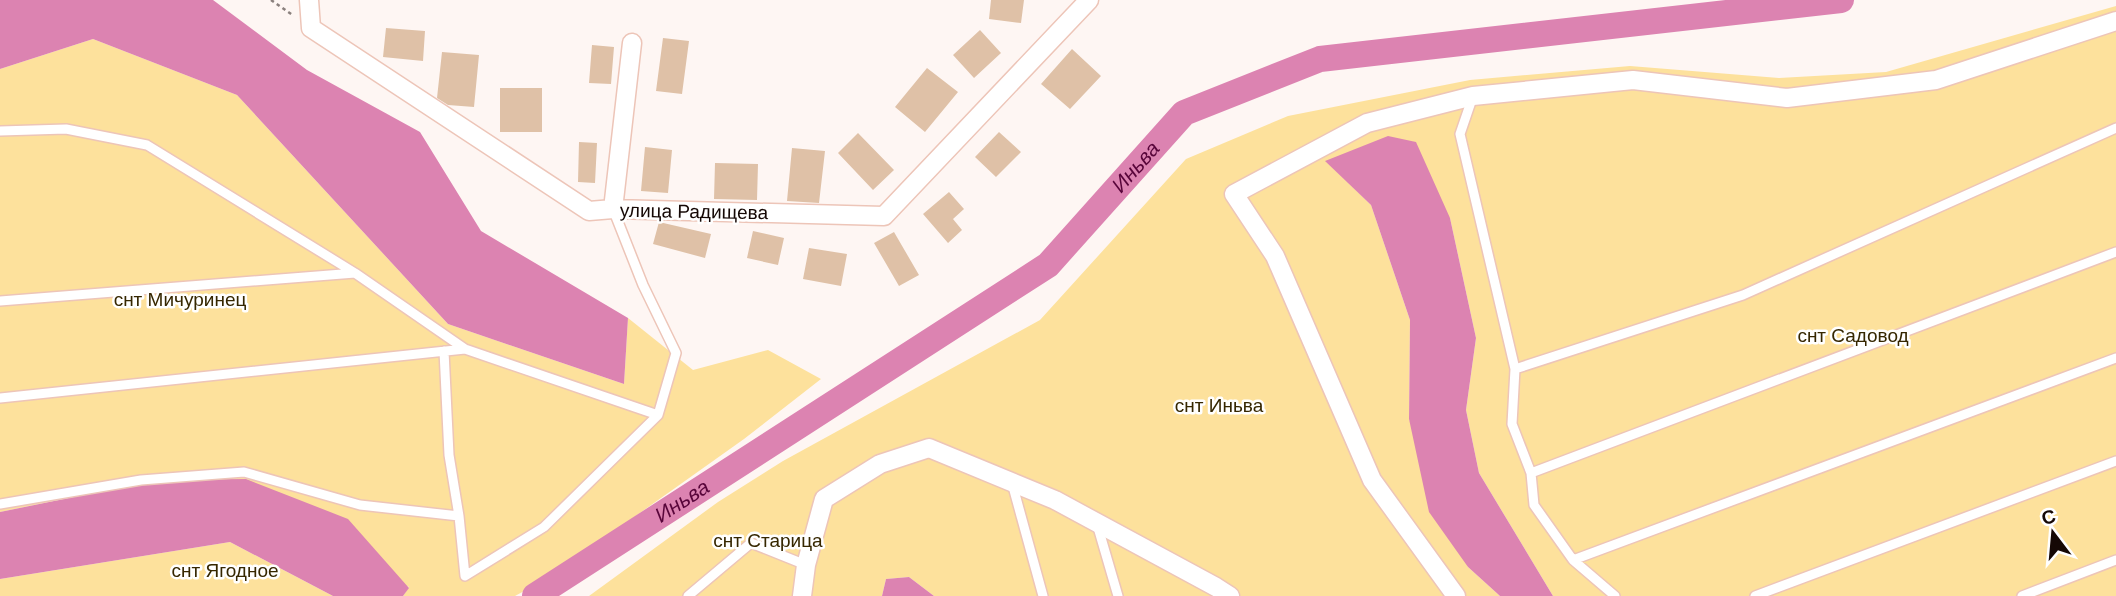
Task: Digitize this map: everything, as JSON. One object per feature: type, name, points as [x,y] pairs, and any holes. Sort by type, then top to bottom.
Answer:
[{"type":"street","points":[[309,0],[311,28]]},
{"type":"street","name":"улица Радищева","points":[[311,28],[589,211],[613,209],[884,216],[1088,0]]},
{"type":"street","points":[[1456,596],[1372,480],[1275,256],[1234,194],[1367,122],[1473,96],[1633,80],[1787,98],[1936,80],[2116,21]]},
{"type":"street","points":[[613,209],[632,43]]},
{"type":"street","points":[[802,596],[806,565],[824,499],[880,464],[929,448],[1055,500],[1230,596]]},
{"type":"lane","points":[[1473,96],[1460,134],[1515,369],[1512,424],[1531,473],[1534,505],[1573,561],[1615,596]]},
{"type":"lane","points":[[1515,369],[1743,295],[2116,128]]},
{"type":"lane","points":[[0,131],[66,129],[147,145],[355,273],[465,349],[658,415]]},
{"type":"lane","points":[[444,351],[449,455],[465,576],[544,527],[658,415],[677,353],[643,285],[613,209]]},
{"type":"lane","points":[[1531,473],[2116,252]]},
{"type":"lane","points":[[0,300],[355,273]]},
{"type":"lane","points":[[0,398],[465,349]]},
{"type":"lane","points":[[1573,561],[2116,358]]},
{"type":"lane","points":[[1755,596],[2116,461]]},
{"type":"lane","points":[[0,505],[141,480],[244,472],[360,505],[459,516]]},
{"type":"lane","points":[[1012,482],[1043,596]]},
{"type":"lane","points":[[1096,523],[1118,596]]},
{"type":"lane","points":[[688,596],[751,543],[806,565]]},
{"type":"lane","points":[[2022,596],[2116,560]]},
{"type":"path","points":[[271,0],[311,28]]},
{"type":"green space","name":"снт Садовод","points":[[2116,6],[2116,596],[1553,596],[1479,473],[1466,410],[1476,338],[1450,218],[1326,161],[1371,205],[1410,320],[1409,419],[1468,567],[1500,596],[934,596],[909,577],[886,579],[882,596],[589,596],[718,502],[783,461],[1040,320],[1186,159],[1288,116],[1470,80],[1630,66],[1779,78],[1886,72]]},
{"type":"green space","name":"снт Мичуринец","points":[[93,39],[237,95],[448,324],[624,384],[628,318],[693,370],[768,350],[821,379],[744,439],[578,557],[515,596],[403,596],[409,587],[157,480],[0,512],[0,69]]},
{"type":"green space","name":"снт Ягодное","points":[[230,542],[333,596],[0,596],[0,579]]},
{"type":"shaded area","points":[[0,0],[213,0],[307,70],[420,132],[481,231],[628,318],[624,384],[448,324],[237,95],[93,39],[0,69]]},
{"type":"shaded area","points":[[1388,136],[1416,142],[1450,218],[1476,338],[1466,410],[1479,473],[1553,596],[1500,596],[1468,567],[1429,512],[1409,419],[1410,320],[1371,205],[1325,161]]},
{"type":"shaded area","points":[[246,479],[348,519],[409,588],[403,596],[333,596],[230,542],[0,579],[0,512],[157,480]]},
{"type":"shaded area","points":[[909,577],[934,596],[882,596],[886,579]]},
{"type":"building","points":[[991,0],[1024,0],[1021,23],[989,19]]},
{"type":"building","points":[[386,28],[425,31],[423,61],[383,57]]},
{"type":"building","points":[[980,30],[1001,53],[974,78],[953,55]]},
{"type":"building","points":[[663,38],[689,41],[682,94],[656,91]]},
{"type":"building","points":[[592,45],[614,47],[611,84],[589,83]]},
{"type":"building","points":[[1072,49],[1101,76],[1070,109],[1041,84]]},
{"type":"building","points":[[442,52],[479,55],[474,107],[448,105],[437,98]]},
{"type":"building","points":[[927,68],[958,92],[925,132],[895,107]]},
{"type":"building","points":[[500,88],[542,88],[542,132],[500,132]]},
{"type":"building","points":[[999,132],[1021,152],[996,177],[975,157]]},
{"type":"building","points":[[858,133],[894,170],[873,190],[838,153]]},
{"type":"building","points":[[579,142],[597,143],[595,183],[578,182]]},
{"type":"building","points":[[645,147],[672,150],[668,193],[641,191]]},
{"type":"building","points":[[792,148],[825,151],[819,203],[787,201]]},
{"type":"building","points":[[715,163],[758,164],[757,200],[714,199]]},
{"type":"building","points":[[949,192],[964,209],[953,219],[962,230],[948,243],[923,214]]},
{"type":"building","points":[[659,222],[711,234],[705,258],[653,244]]},
{"type":"building","points":[[753,231],[784,238],[778,265],[747,258]]},
{"type":"building","points":[[894,232],[919,275],[899,286],[874,243]]},
{"type":"building","points":[[809,248],[847,254],[841,286],[803,279]]},
{"type":"waterway","name":"Иньва","points":[[535,596],[1048,265],[1184,113],[1320,59],[1841,0]]},
{"type":"park label","name":"снт Иньва","points":[[1219,405]]},
{"type":"park label","name":"снт Старица","points":[[768,540]]}]
